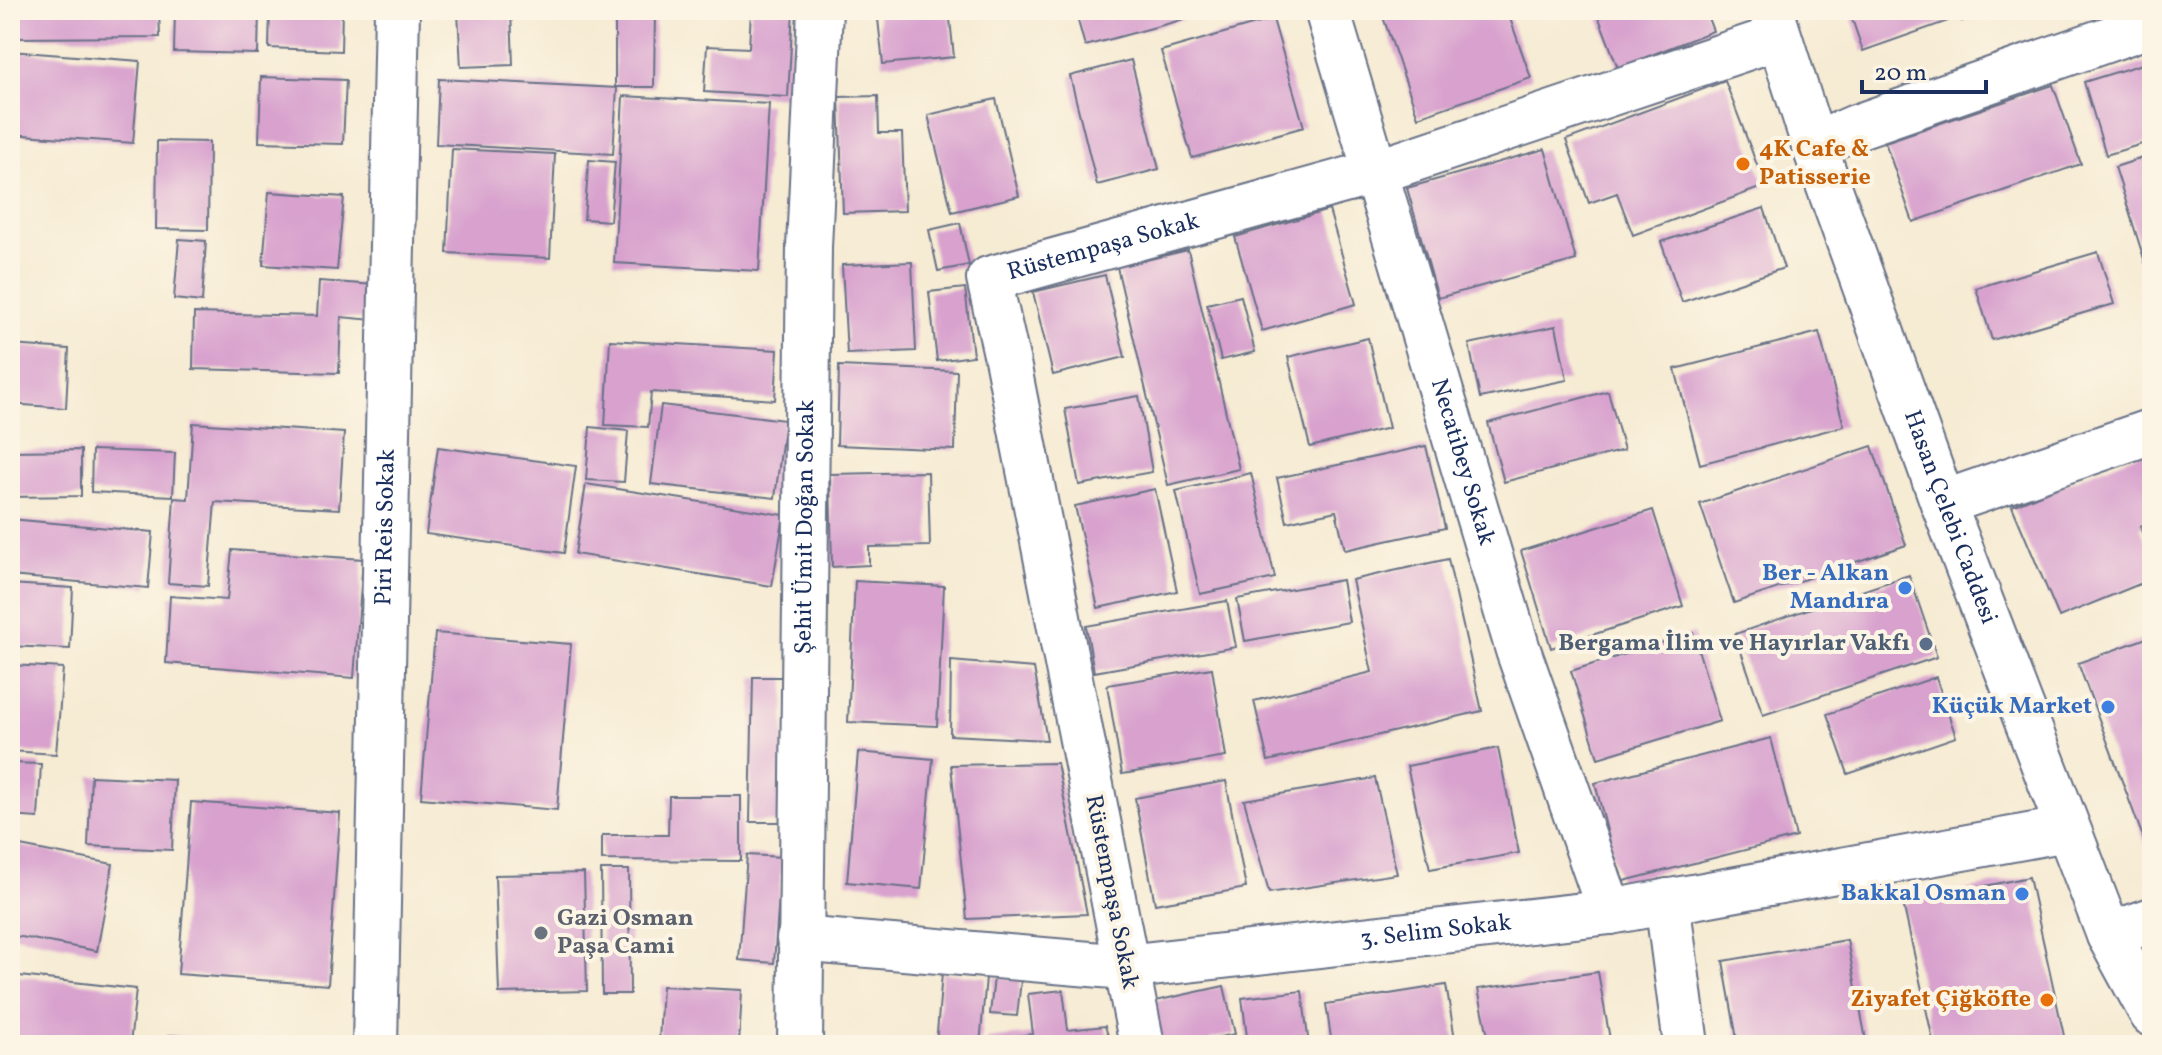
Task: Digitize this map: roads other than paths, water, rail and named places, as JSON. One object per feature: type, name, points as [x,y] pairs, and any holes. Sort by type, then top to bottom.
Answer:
[{"type":"street","name":"Piri Reis Sokak","points":[[375,1045],[397,10]]},
{"type":"street","name":"Şehit Ümit Doğan Sokak","points":[[800,1045],[809,247],[820,10]]},
{"type":"street","name":"Necatibey Sokak","points":[[1327,10],[1518,650],[1610,912]]},
{"type":"street","name":"Rüstempaşa Sokak","points":[[1142,1045],[989,279],[1376,172],[1775,24]]},
{"type":"street","name":"Hasan Çelebi Caddesi","points":[[1775,24],[1814,145],[1943,503],[2067,829],[2109,935],[2152,1014]]},
{"type":"street","points":[[1814,145],[1856,127],[2152,24]]},
{"type":"street","points":[[1943,503],[2152,431]]},
{"type":"street","name":"3. Selim Sokak","points":[[799,939],[1125,967],[1610,912],[2067,829]]},
{"type":"street","points":[[1667,901],[1686,1045]]},
{"type":"street","points":[[2109,935],[2152,920]]},
{"type":"place","name":"4K Cafe & Patisserie","points":[[1743,164]]},
{"type":"place","name":"Ber - Alkan Mandıra","points":[[1905,588]]},
{"type":"place","name":"Bergama İlim ve Hayırlar Vakfı","points":[[1926,644]]},
{"type":"place","name":"Küçük Market","points":[[2108,707]]},
{"type":"place","name":"Bakkal Osman","points":[[2022,894]]},
{"type":"place","name":"Gazi Osman Paşa Cami","points":[[541,933]]},
{"type":"place","name":"Ziyafet Çiğköfte","points":[[2047,1000]]}]
